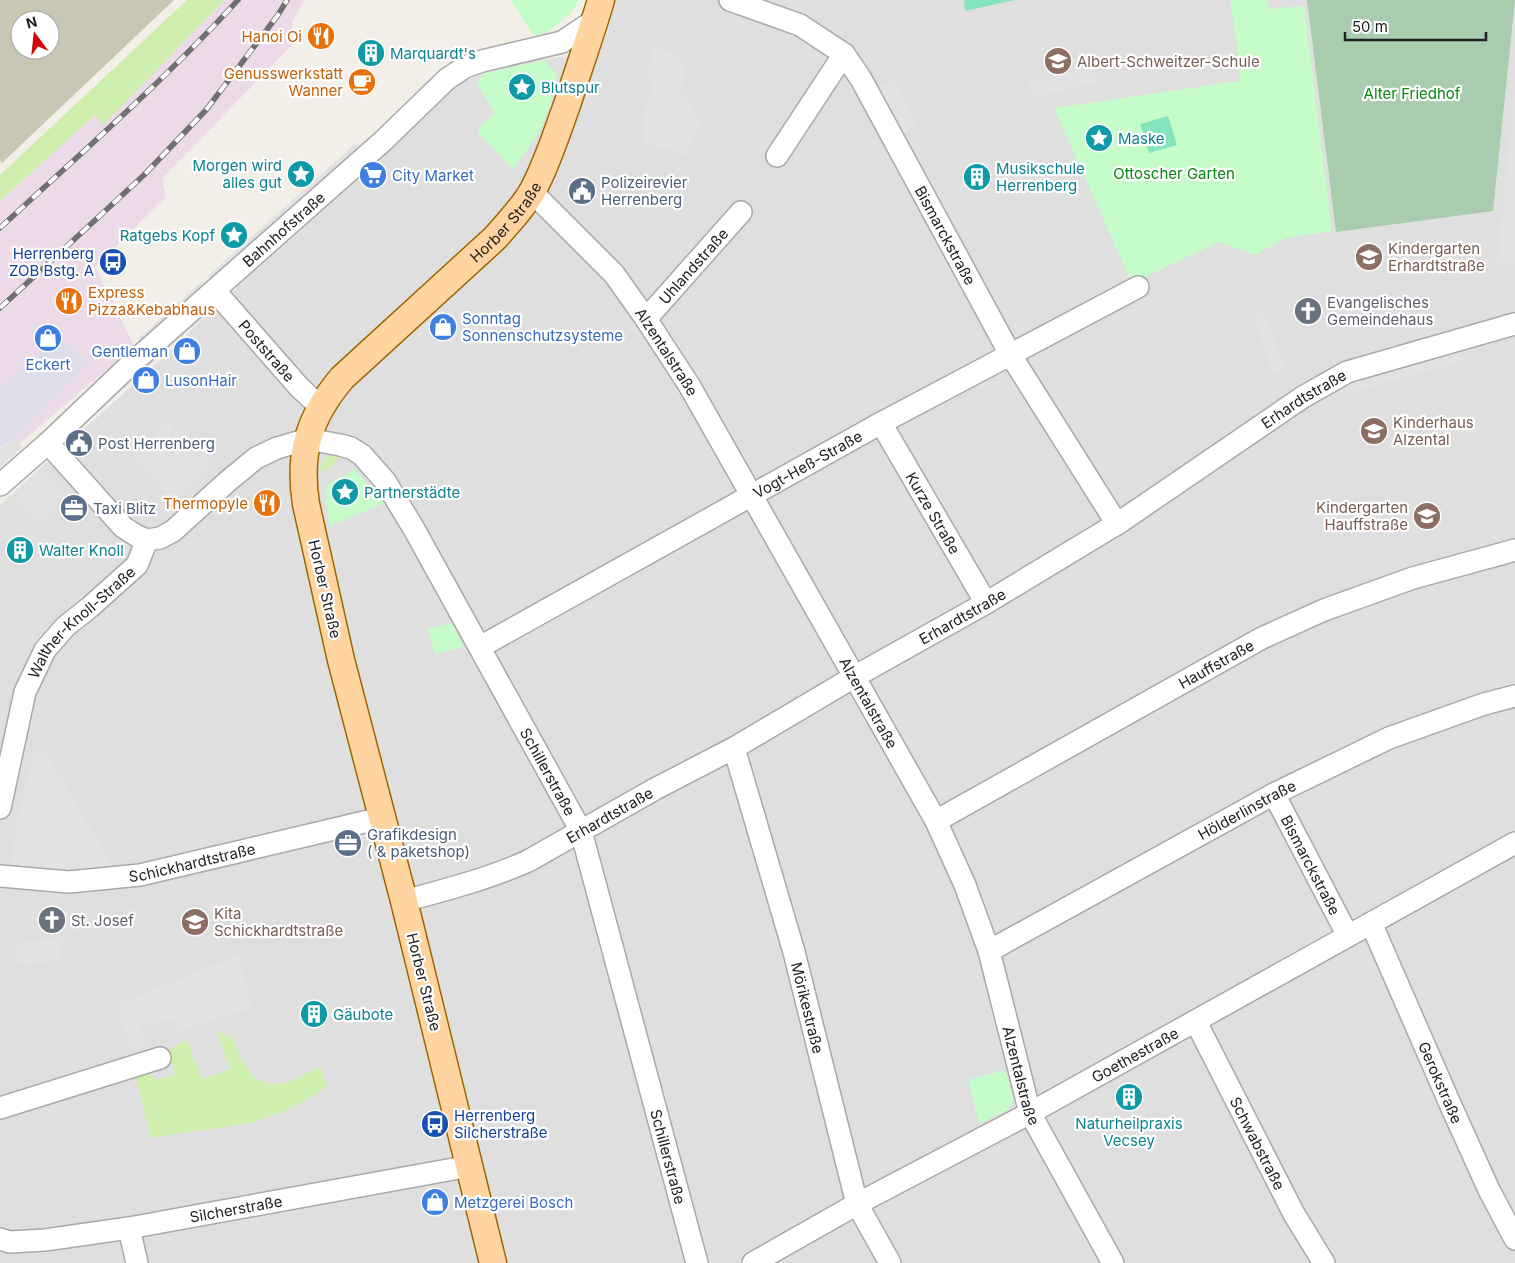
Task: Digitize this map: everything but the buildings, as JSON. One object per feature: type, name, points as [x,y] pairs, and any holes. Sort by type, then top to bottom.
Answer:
[{"type":"main road","name":"Horber Straße","points":[[493,1263],[404,901],[341,660],[306,504],[303,460],[316,416],[331,391],[342,378],[495,238],[532,192],[556,138],[598,10]]},
{"type":"street","name":"Bismarckstraße","points":[[730,0],[800,25],[844,54],[860,79],[1010,354],[1117,524]]},
{"type":"street","name":"Bahnhofstraße","points":[[0,485],[131,364],[383,141],[447,79],[465,68],[482,61],[562,42],[598,10]]},
{"type":"street","points":[[777,156],[844,54]]},
{"type":"street","name":"Alzentalstraße","points":[[532,192],[614,274],[689,384],[936,821],[964,885],[989,951],[1030,1114],[1113,1263]]},
{"type":"street","name":"Uhlandstraße","points":[[646,319],[741,212]]},
{"type":"street","name":"Vogt-Heß-Straße","points":[[480,647],[751,494],[1138,286]]},
{"type":"street","name":"Poststraße","points":[[215,291],[299,387],[313,400],[324,404]]},
{"type":"street","name":"Erhardtstraße","points":[[404,901],[471,882],[528,861],[655,789],[734,748],[854,677],[986,603],[1117,524],[1303,397],[1348,372],[1515,324]]},
{"type":"street","name":"Kurze Straße","points":[[881,423],[986,603]]},
{"type":"street","points":[[48,442],[123,527],[147,540],[160,538],[173,531],[247,464],[277,448],[308,439]]},
{"type":"street","name":"Schillerstraße","points":[[308,439],[351,448],[362,455],[385,480],[403,509],[581,831],[697,1263]]},
{"type":"street","name":"Walther-Knoll-Straße","points":[[0,808],[25,692],[44,650],[65,627],[137,565],[147,540]]},
{"type":"street","name":"Hauffstraße","points":[[936,821],[1262,638],[1324,610],[1413,578],[1515,550]]},
{"type":"street","name":"Hölderlinstraße","points":[[989,951],[1274,794],[1389,738],[1484,704],[1515,696]]},
{"type":"street","name":"Mörikestraße","points":[[734,748],[794,952],[858,1204],[890,1263]]},
{"type":"street","name":"Bismarckstraße","points":[[1274,794],[1348,936]]},
{"type":"street","name":"Schickhardtstraße","points":[[0,876],[69,882],[140,875],[381,818]]},
{"type":"street","name":"Goethestraße","points":[[753,1263],[858,1204],[1030,1114],[1515,843]]},
{"type":"street","name":"Gerokstraße","points":[[1371,923],[1489,1190],[1515,1240]]},
{"type":"street","name":"Schwabstraße","points":[[1196,1022],[1294,1214],[1324,1263]]},
{"type":"street","points":[[0,1108],[160,1058]]},
{"type":"street","name":"Silcherstraße","points":[[0,1239],[10,1242],[44,1240],[129,1228],[470,1166]]},
{"type":"street","points":[[129,1228],[137,1263]]},
{"type":"shaded area","points":[[0,0],[174,0],[2,163],[0,160]]},
{"type":"shaded area","points":[[225,0],[305,0],[292,22],[291,46],[162,179],[166,197],[95,267],[134,346],[13,449],[0,444],[0,201],[95,115],[103,124]]},
{"type":"shaded area","points":[[615,0],[1515,0],[1515,1263],[0,1263],[0,505],[168,353],[212,310],[374,166],[377,160],[449,87],[486,73],[535,61],[601,51]]},
{"type":"shaded area","points":[[652,44],[679,56],[686,70],[680,93],[693,104],[692,116],[702,119],[686,156],[642,141],[646,101],[651,90],[649,68]]},
{"type":"shaded area","points":[[1093,66],[1097,82],[1032,99],[1028,82]]},
{"type":"shaded area","points":[[893,80],[917,124],[903,132],[879,88]]},
{"type":"shaded area","points":[[1515,91],[1515,264],[1497,263]]},
{"type":"shaded area","points":[[356,143],[361,148],[213,281],[208,276]]},
{"type":"shaded area","points":[[371,158],[376,164],[237,288],[232,282]]},
{"type":"shaded area","points":[[202,281],[207,287],[143,344],[138,339]]},
{"type":"shaded area","points":[[206,306],[210,311],[73,434],[69,429]]},
{"type":"shaded area","points":[[1264,311],[1286,371],[1274,375],[1252,316]]},
{"type":"shaded area","points":[[64,339],[88,364],[0,448],[0,389],[41,351]]},
{"type":"shaded area","points":[[1463,346],[1467,360],[1347,393],[1344,379]]},
{"type":"shaded area","points":[[168,423],[211,468],[171,504],[163,496],[166,493],[132,454]]},
{"type":"shaded area","points":[[14,438],[23,447],[0,468],[0,450]]},
{"type":"shaded area","points":[[41,469],[67,498],[39,523],[13,494]]},
{"type":"shaded area","points":[[45,751],[113,866],[11,869],[16,826],[33,755]]},
{"type":"shaded area","points":[[61,939],[62,961],[18,964],[17,943]]},
{"type":"shaded area","points":[[239,955],[252,1008],[179,1031],[172,1018],[140,1027],[146,1048],[131,1052],[117,1004]]},
{"type":"green space","points":[[187,0],[225,0],[103,125],[95,115],[0,201],[0,175]]},
{"type":"green space","points":[[511,0],[579,0],[570,14],[545,34],[533,35]]},
{"type":"green space","points":[[964,0],[1015,0],[965,11]]},
{"type":"green space","name":"Ottoscher Garten","points":[[1266,0],[1270,9],[1304,6],[1332,231],[1285,238],[1255,255],[1219,242],[1132,283],[1054,108],[1239,81],[1240,65],[1230,1]]},
{"type":"green space","name":"Alter Friedhof","points":[[1307,0],[1515,0],[1493,211],[1336,232]]},
{"type":"green space","points":[[544,60],[557,74],[552,98],[542,127],[513,170],[477,131],[494,113],[477,82],[486,73]]},
{"type":"green space","points":[[1168,116],[1177,145],[1149,153],[1140,124]]},
{"type":"green space","points":[[333,452],[341,453],[338,459],[330,467],[319,471],[324,460]]},
{"type":"green space","points":[[354,469],[385,503],[330,526],[326,503],[326,486]]},
{"type":"green space","points":[[452,623],[463,647],[435,654],[428,629]]},
{"type":"green space","points":[[216,1031],[233,1038],[240,1057],[256,1078],[274,1084],[285,1083],[320,1066],[327,1087],[290,1109],[251,1123],[150,1138],[136,1075],[148,1073],[156,1080],[175,1075],[169,1049],[187,1040],[202,1079],[230,1069]]},
{"type":"green space","points":[[1005,1070],[1014,1100],[1007,1110],[979,1124],[968,1080]]},
{"type":"railway","points":[[0,228],[152,88],[238,0]]},
{"type":"railway","points":[[0,308],[144,175],[206,110],[278,15],[287,0]]},
{"type":"place","name":"Hanoi Oi","points":[[321,36]]},
{"type":"place","name":"Marquardt's","points":[[371,53]]},
{"type":"place","name":"Albert-Schweitzer-Schule","points":[[1058,61]]},
{"type":"place","name":"Genusswerkstatt Wanner","points":[[362,82]]},
{"type":"place","name":"Blutspur","points":[[522,87]]},
{"type":"place","name":"Maske","points":[[1099,138]]},
{"type":"place","name":"Morgen wird alles gut","points":[[301,174]]},
{"type":"place","name":"City Market","points":[[373,175]]},
{"type":"place","name":"Musikschule Herrenberg","points":[[977,177]]},
{"type":"place","name":"Polizeirevier Herrenberg","points":[[582,191]]},
{"type":"place","name":"Ratgebs Kopf","points":[[234,235]]},
{"type":"place","name":"Kindergarten Erhardtstraße","points":[[1369,257]]},
{"type":"place","name":"Herrenberg ZOB Bstg. A","points":[[113,262]]},
{"type":"place","name":"Express Pizza&Kebabhaus","points":[[69,301]]},
{"type":"place","name":"Evangelisches Gemeindehaus","points":[[1308,311]]},
{"type":"place","name":"Sonntag Sonnenschutzsysteme","points":[[443,327]]},
{"type":"place","name":"Eckert","points":[[48,338]]},
{"type":"place","name":"Gentleman","points":[[187,351]]},
{"type":"place","name":"LusonHair","points":[[146,380]]},
{"type":"place","name":"Kinderhaus Alzental","points":[[1374,431]]},
{"type":"place","name":"Post Herrenberg","points":[[79,443]]},
{"type":"place","name":"Partnerstädte","points":[[345,492]]},
{"type":"place","name":"Thermopyle","points":[[267,503]]},
{"type":"place","name":"Taxi Blitz","points":[[74,508]]},
{"type":"place","name":"Kindergarten Hauffstraße","points":[[1427,516]]},
{"type":"place","name":"Walter Knoll","points":[[20,550]]},
{"type":"place","name":"Grafikdesign ( & paketshop)","points":[[348,843]]},
{"type":"place","name":"St. Josef","points":[[52,920]]},
{"type":"place","name":"Kita Schickhardtstraße","points":[[195,922]]},
{"type":"place","name":"Gäubote","points":[[314,1014]]},
{"type":"place","name":"Naturheilpraxis Vecsey","points":[[1129,1097]]},
{"type":"place","name":"Herrenberg Silcherstraße","points":[[435,1124]]},
{"type":"place","name":"Metzgerei Bosch","points":[[435,1202]]}]
